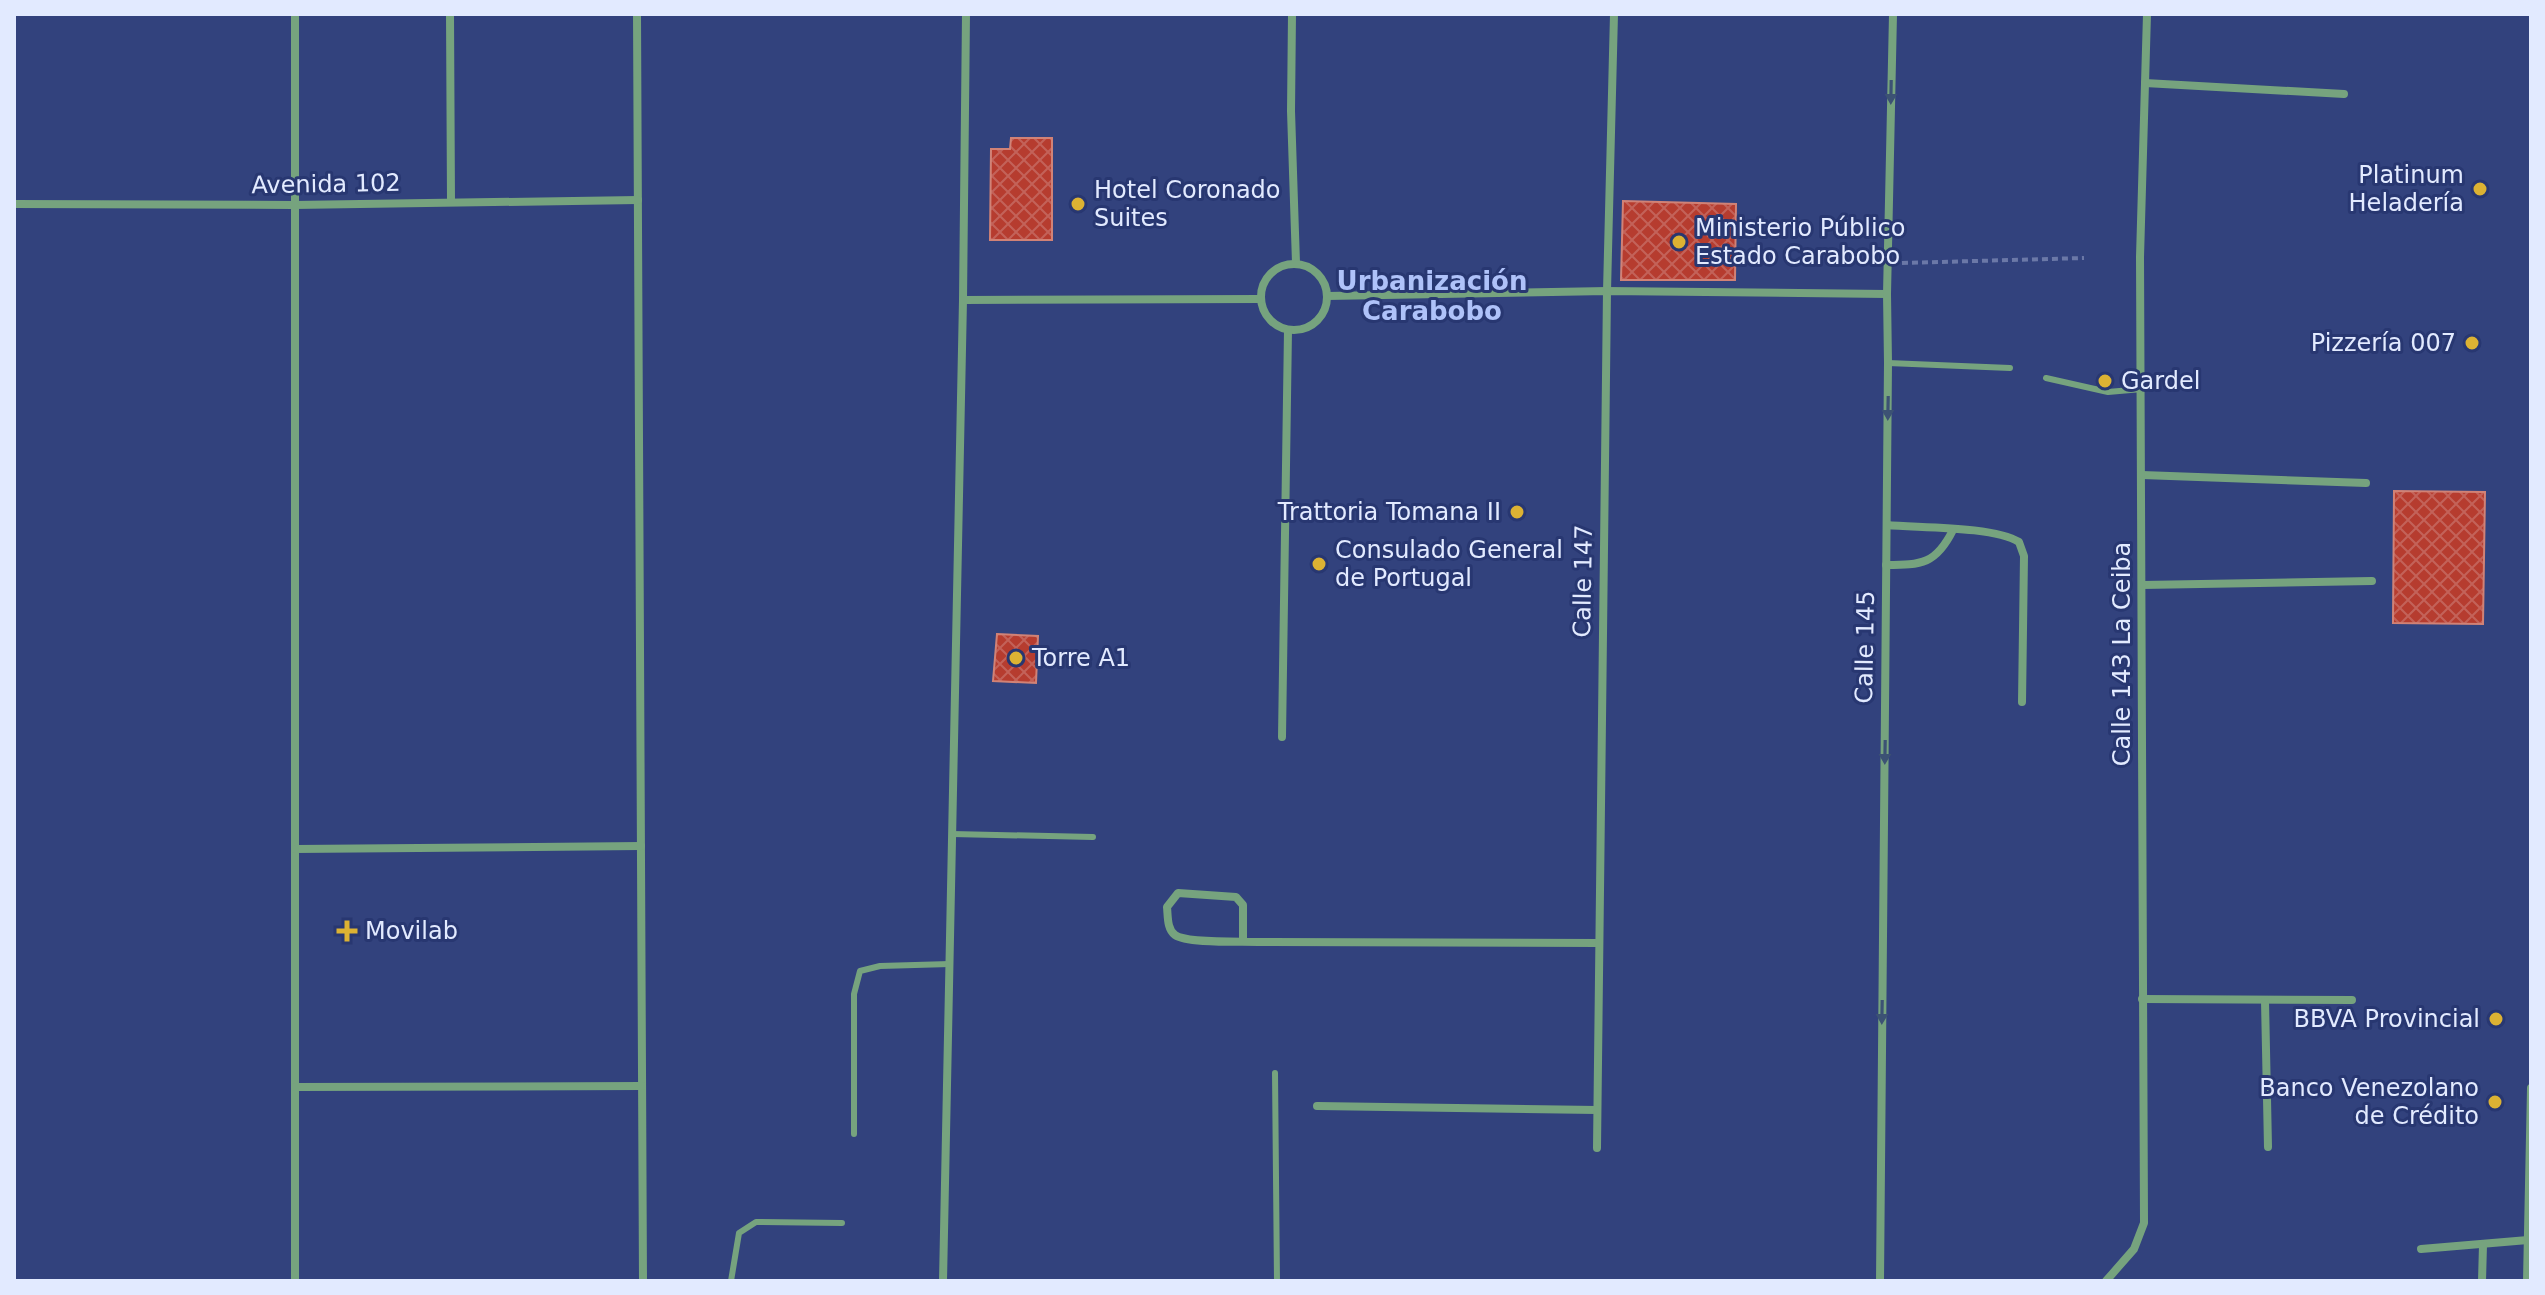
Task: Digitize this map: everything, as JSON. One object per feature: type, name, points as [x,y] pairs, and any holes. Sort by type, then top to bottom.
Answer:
[{"type":"street","points":[[295,14],[295,1281]]},
{"type":"street","points":[[450,14],[451,202]]},
{"type":"street","points":[[637,14],[643,1281]]},
{"type":"street","points":[[943,1281],[966,14]]},
{"type":"street","points":[[1292,14],[1291,111],[1296,263]]},
{"type":"street","name":"Calle 147","points":[[1597,1148],[1607,291],[1614,14]]},
{"type":"street","name":"Calle 145","points":[[1880,1281],[1887,263],[1893,14]]},
{"type":"street","name":"Calle 143 La Ceiba","points":[[2106,1281],[2134,1249],[2144,1223],[2140,257],[2147,14]]},
{"type":"street","points":[[2145,83],[2344,94]]},
{"type":"street","name":"Avenida 102","points":[[14,204],[294,205],[638,200]]},
{"type":"street","points":[[1296,263],[1314,270],[1327,296],[1322,315],[1315,322],[1307,327],[1288,330],[1266,316],[1261,290],[1270,273],[1296,263]]},
{"type":"street","points":[[1327,296],[1607,291],[1887,294]]},
{"type":"street","points":[[963,300],[1261,299]]},
{"type":"street","points":[[1282,737],[1288,330]]},
{"type":"street","points":[[2142,475],[2366,483]]},
{"type":"street","points":[[1887,525],[2003,534],[2022,547],[2022,702]]},
{"type":"street","points":[[1886,565],[1912,565],[1929,561],[1945,546],[1953,530]]},
{"type":"street","points":[[2142,585],[2372,581]]},
{"type":"street","points":[[295,849],[641,846]]},
{"type":"street","points":[[1243,941],[1243,905],[1236,897],[1178,893],[1167,907],[1168,925],[1174,935],[1186,940],[1243,941],[1599,943]]},
{"type":"street","points":[[2142,999],[2352,1000]]},
{"type":"street","points":[[2265,1001],[2268,1147]]},
{"type":"street","points":[[295,1087],[642,1086]]},
{"type":"street","points":[[2527,1281],[2531,1088]]},
{"type":"street","points":[[1317,1106],[1597,1110]]},
{"type":"street","points":[[2421,1249],[2528,1240]]},
{"type":"street","points":[[2482,1281],[2483,1245]]},
{"type":"lane","points":[[1888,363],[2010,368]]},
{"type":"lane","points":[[2046,378],[2108,392],[2142,389]]},
{"type":"lane","points":[[952,834],[1093,837]]},
{"type":"lane","points":[[854,1134],[854,994],[860,971],[880,966],[950,964]]},
{"type":"lane","points":[[1275,1073],[1277,1281]]},
{"type":"lane","points":[[731,1281],[739,1233],[756,1222],[842,1223]]},
{"type":"path","points":[[1887,263],[2084,258]]},
{"type":"building","points":[[1011,138],[1052,138],[1052,240],[990,240],[991,149],[1010,149]]},
{"type":"building","name":"Ministerio Público Estado Carabobo","points":[[1623,201],[1736,204],[1735,280],[1621,280]]},
{"type":"building","points":[[2394,491],[2485,492],[2483,624],[2393,623]]},
{"type":"building","name":"Torre A1","points":[[997,634],[1038,636],[1036,683],[993,681]]},
{"type":"place","name":"Platinum Heladería","points":[[2480,189]]},
{"type":"place","name":"Hotel Coronado Suites","points":[[1078,204]]},
{"type":"place","name":"Ministerio Público Estado Carabobo","points":[[1679,242]]},
{"type":"place","name":"Pizzería 007","points":[[2472,343]]},
{"type":"place","name":"Gardel","points":[[2105,381]]},
{"type":"place","name":"Trattoria Tomana II","points":[[1517,512]]},
{"type":"place","name":"Consulado General de Portugal","points":[[1319,564]]},
{"type":"place","name":"Torre A1","points":[[1016,658]]},
{"type":"place","name":"Movilab","points":[[347,931]]},
{"type":"place","name":"BBVA Provincial","points":[[2496,1019]]},
{"type":"place","name":"Banco Venezolano de Crédito","points":[[2495,1102]]},
{"type":"district","name":"Urbanización Carabobo","points":[[1432,296]]}]
